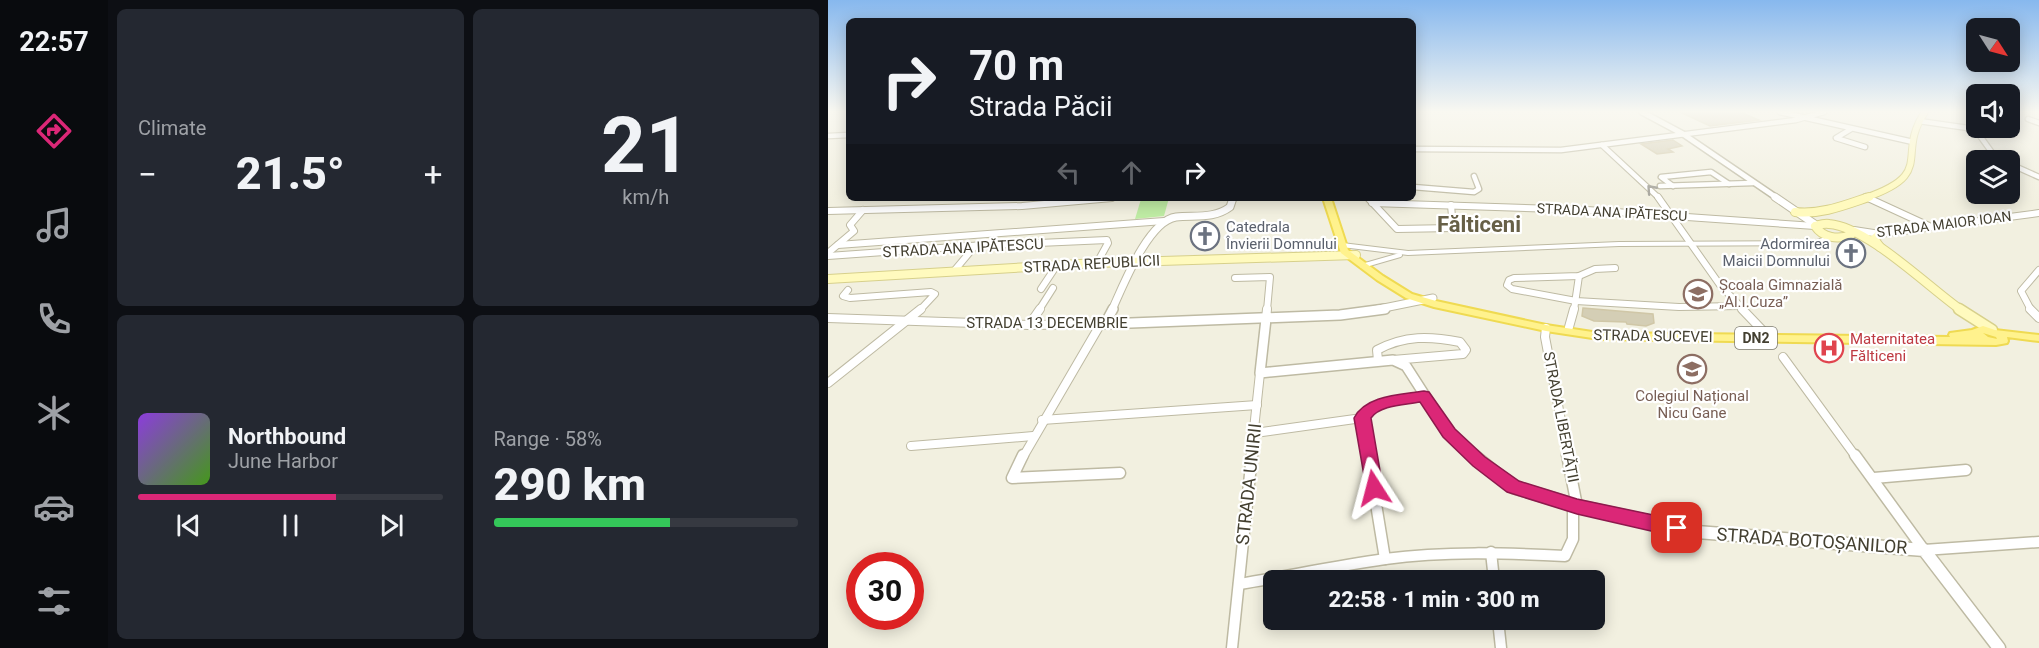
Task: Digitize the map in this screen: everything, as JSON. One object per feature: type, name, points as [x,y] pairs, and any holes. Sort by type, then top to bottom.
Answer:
[{"type":"main road","points":[[1795,212],[1809,214],[1823,211],[1895,186],[1908,175],[1913,142]]},
{"type":"main road","name":"DN2","points":[[1328,201],[1345,245],[1352,255],[1394,287],[1429,300]]},
{"type":"main road","name":"DN2","points":[[1334,201],[1345,245]]},
{"type":"main road","points":[[1823,211],[1819,232],[1884,250]]},
{"type":"main road","points":[[1823,211],[1839,225],[1884,250]]},
{"type":"main road","points":[[1819,224],[1839,225]]},
{"type":"main road","points":[[1842,238],[1850,237],[1850,231]]},
{"type":"main road","points":[[1880,234],[1875,236],[1875,241],[1884,250],[1996,336]]},
{"type":"main road","name":"STRADA REPUBLICII","points":[[828,279],[1137,261],[1352,255]]},
{"type":"main road","name":"STRADA SUCEVEI","points":[[1429,300],[1569,327],[1598,330],[1819,336],[1959,335],[1978,331],[2039,342]]},
{"type":"main road","name":"STRADA SUCEVEI","points":[[1429,300],[1546,328],[1599,336],[1996,336],[2039,338]]},
{"type":"main road","points":[[1950,302],[1978,331]]},
{"type":"street","points":[[1416,149],[1538,151],[1622,142]]},
{"type":"street","points":[[1695,142],[1795,212],[1819,224]]},
{"type":"street","points":[[1849,142],[1864,147]]},
{"type":"street","points":[[1602,145],[1645,182],[1720,285],[1765,333]]},
{"type":"street","points":[[2020,168],[2039,177]]},
{"type":"street","points":[[1673,186],[1662,177],[1710,172],[1729,184]]},
{"type":"street","points":[[1416,187],[1474,192],[1479,189],[1474,176]]},
{"type":"street","points":[[1660,186],[1753,183]]},
{"type":"street","points":[[1866,197],[1930,227]]},
{"type":"street","points":[[828,211],[1022,206],[1079,201]]},
{"type":"street","points":[[838,245],[1164,221],[1220,213],[1230,207],[1232,201]]},
{"type":"street","points":[[1371,201],[1397,229],[1408,230],[1453,228],[1451,205]]},
{"type":"street","name":"STRADA ANA IPĂTESCU","points":[[1386,201],[1819,224]]},
{"type":"street","points":[[828,255],[854,231],[850,225],[863,210]]},
{"type":"street","name":"STRADA MAIOR IOAN","points":[[1850,231],[1880,234],[2039,213]]},
{"type":"street","points":[[1120,474],[1012,478],[1042,420],[1102,325],[1155,230],[1164,221]]},
{"type":"street","points":[[1036,243],[1048,229]]},
{"type":"street","points":[[1345,245],[1408,253],[1619,244],[1814,243],[1832,237]]},
{"type":"street","name":"STRADA ANA IPĂTESCU","points":[[828,255],[1107,240],[1108,243],[1097,263]]},
{"type":"street","points":[[954,271],[975,246]]},
{"type":"street","points":[[1365,265],[1408,253]]},
{"type":"street","points":[[1029,325],[1053,288],[1041,289],[1057,265]]},
{"type":"street","points":[[1615,268],[1595,269],[1579,276],[1514,278],[1507,283],[1512,289],[1576,301],[1679,307],[1740,306]]},
{"type":"street","points":[[2039,270],[2021,291],[2028,307],[2039,318]]},
{"type":"street","points":[[1569,327],[1576,301],[1579,276]]},
{"type":"street","points":[[1235,278],[1270,277],[1266,319]]},
{"type":"street","points":[[828,383],[916,314],[935,292],[850,298],[843,296],[848,290]]},
{"type":"street","name":"STRADA SUCEVEI","points":[[1266,319],[1340,315],[1429,300]]},
{"type":"street","name":"STRADA 13 DECEMBRIE","points":[[828,318],[1029,325],[1102,325],[1266,319]]},
{"type":"street","name":"STRADA UNIRII","points":[[1232,648],[1266,319]]},
{"type":"street","name":"STRADA LIBERTĂȚII","points":[[1491,552],[1565,556],[1572,543],[1575,505],[1545,337],[1546,328]]},
{"type":"street","points":[[1260,373],[1378,360],[1463,354],[1466,350],[1460,342],[1426,335],[1393,341],[1377,350],[1378,360]]},
{"type":"street","points":[[1783,357],[1874,478],[1924,550],[1999,648]]},
{"type":"street","name":"STRADA BOTOȘANILOR","points":[[1393,360],[1406,366],[1449,433],[1494,474],[1513,487],[1575,505],[1697,532],[1924,550]]},
{"type":"street","points":[[1385,559],[1362,418],[1366,411],[1375,406],[1424,396]]},
{"type":"street","points":[[1042,420],[1257,405]]},
{"type":"street","points":[[1255,433],[1362,418]]},
{"type":"street","points":[[911,446],[1033,436]]},
{"type":"street","points":[[1874,478],[1966,470]]},
{"type":"street","points":[[1924,550],[2039,542]]},
{"type":"street","points":[[1239,584],[1385,559],[1491,552],[1493,570]]},
{"type":"street","points":[[1499,630],[1501,648]]},
{"type":"green space","points":[[1140,201],[1168,201],[1164,216],[1135,219]]},
{"type":"building","points":[[1676,142],[1682,146],[1668,149],[1673,152],[1657,154],[1641,144]]},
{"type":"building","points":[[1583,308],[1653,314],[1654,323],[1646,326],[1626,322],[1594,321],[1582,316]]},
{"type":"place","name":"Catedrala Învierii Domnului","points":[[1205,236]]},
{"type":"place","name":"Adormirea Maicii Domnului","points":[[1851,253]]},
{"type":"place","name":"Școala Gimnazială „Al.I.Cuza”","points":[[1698,294]]},
{"type":"place","name":"Maternitatea Fălticeni","points":[[1829,348]]},
{"type":"place","name":"Colegiul Național Nicu Gane","points":[[1692,369]]},
{"type":"district","name":"Fălticeni","points":[[1479,224]]},
{"type":"route","points":[[1374,488],[1362,418],[1366,411],[1375,406],[1424,396],[1449,433],[1494,474],[1513,487],[1577,506],[1677,528]]}]
